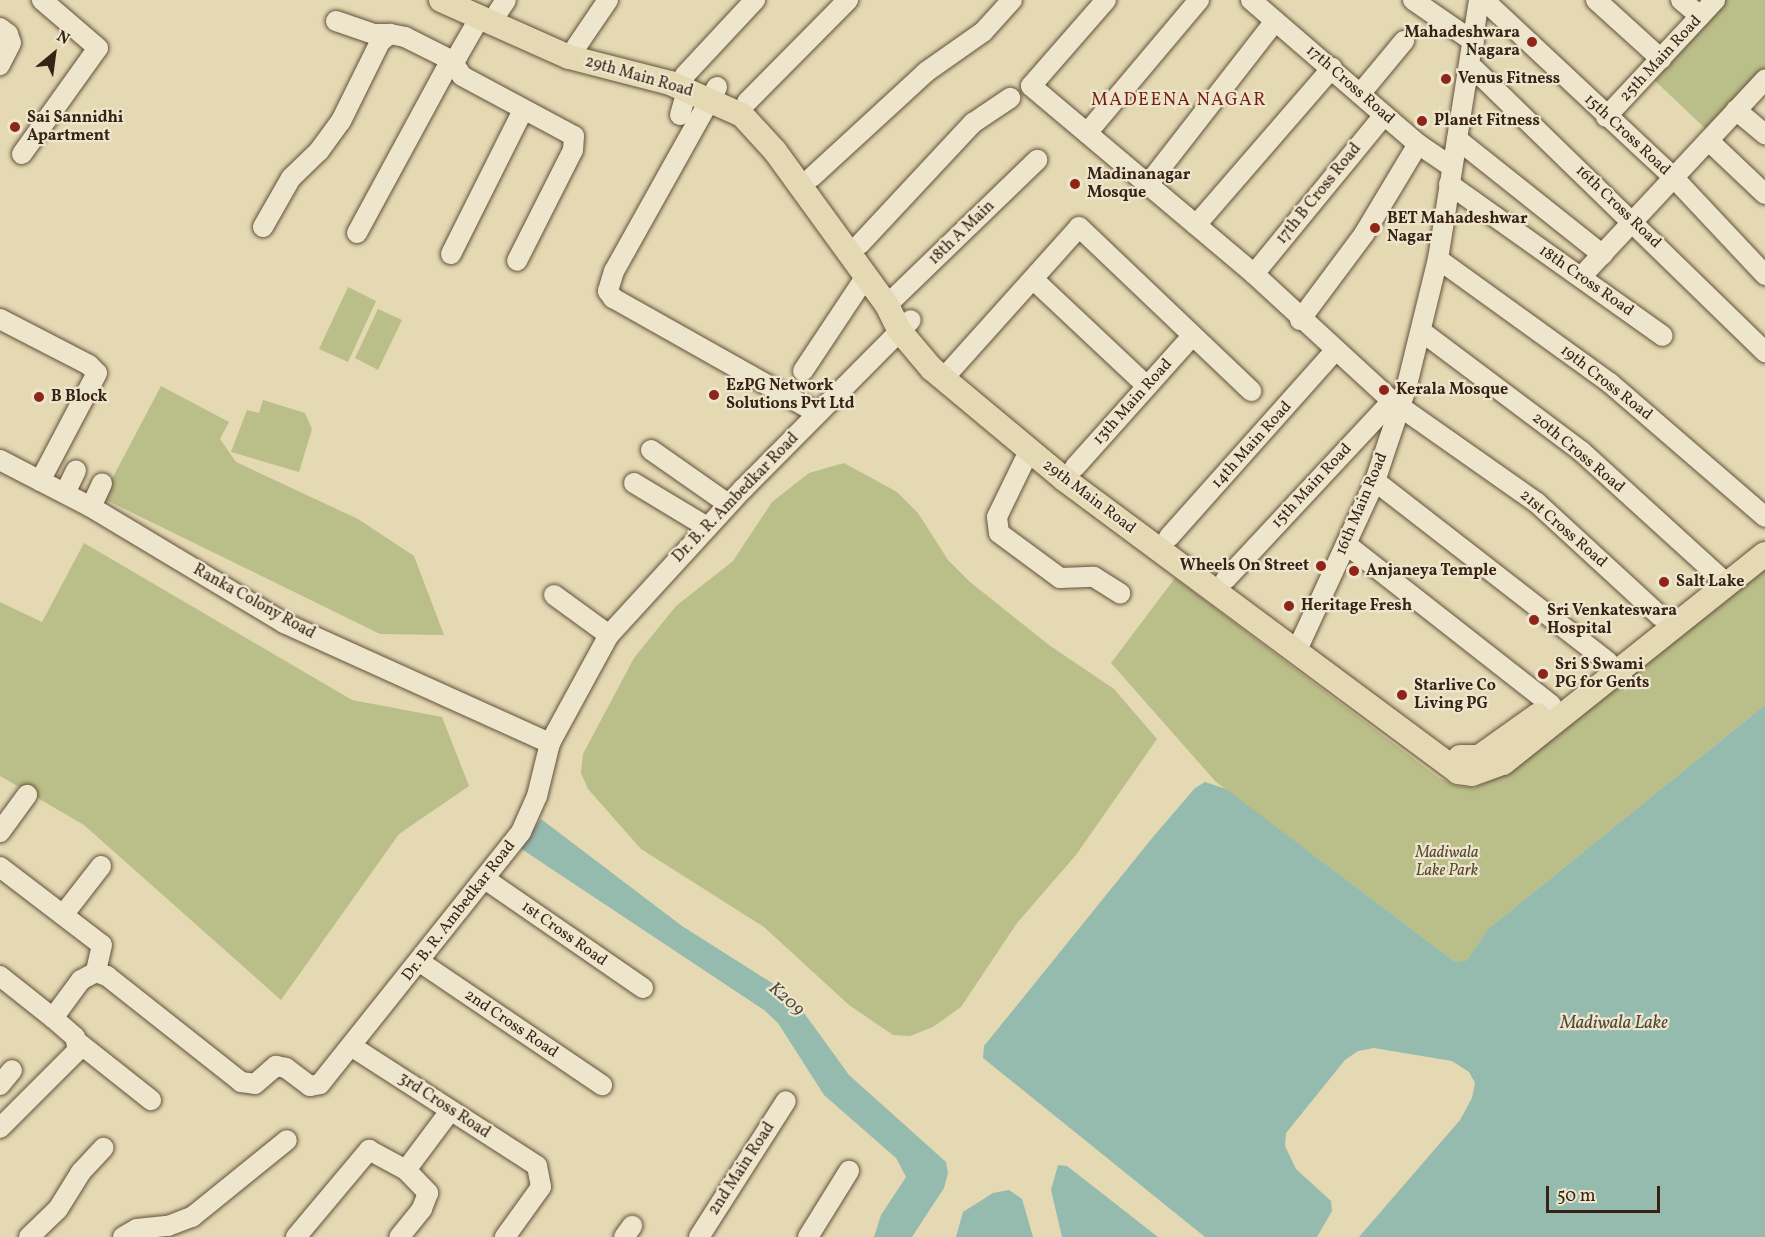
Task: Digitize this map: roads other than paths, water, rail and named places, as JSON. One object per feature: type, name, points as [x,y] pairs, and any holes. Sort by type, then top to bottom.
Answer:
[{"type":"main road","name":"29th Main Road","points":[[441,0],[489,7],[576,47],[684,84],[747,102],[770,123],[860,244],[932,369],[1029,451],[1455,756],[1479,757],[1604,665],[1661,617],[1765,554]]},
{"type":"main road","name":"29th Main Road","points":[[489,7],[569,57],[684,84]]},
{"type":"main road","name":"29th Main Road","points":[[714,93],[759,131],[866,276],[892,301]]},
{"type":"main road","name":"29th Main Road","points":[[905,325],[950,371],[985,402],[1226,579],[1445,766],[1472,774],[1503,763],[1722,580],[1765,537]]},
{"type":"street","points":[[22,154],[98,48],[42,0]]},
{"type":"street","points":[[576,47],[608,0]]},
{"type":"street","points":[[680,115],[684,84],[755,0]]},
{"type":"street","points":[[747,102],[848,0]]},
{"type":"street","points":[[812,177],[926,72],[983,32],[1012,0]]},
{"type":"street","name":"21st Cross Road","points":[[1106,0],[1031,86],[1149,183],[1254,274],[1300,320],[1395,404],[1536,503],[1661,617]]},
{"type":"street","points":[[1087,134],[1198,0]]},
{"type":"street","name":"17th Cross Road","points":[[1251,0],[1332,68],[1451,175]]},
{"type":"street","points":[[1413,0],[1474,42]]},
{"type":"street","name":"16th Main Road","points":[[1300,643],[1375,482],[1395,404],[1421,331],[1438,260],[1479,0]]},
{"type":"street","name":"15th Cross Road","points":[[1484,0],[1606,117],[1675,179],[1765,275]]},
{"type":"street","points":[[1596,0],[1661,59]]},
{"type":"street","points":[[1682,0],[1700,16]]},
{"type":"street","name":"25th Main Road","points":[[1606,117],[1715,0]]},
{"type":"street","points":[[357,233],[451,60],[457,57],[489,7]]},
{"type":"street","points":[[336,21],[374,34],[405,37],[451,60],[462,76],[574,136],[573,150],[517,261]]},
{"type":"street","points":[[1149,183],[1275,21]]},
{"type":"street","points":[[0,28],[8,34],[11,43],[0,65]]},
{"type":"street","points":[[263,227],[291,178],[319,151],[340,121],[380,42],[390,34]]},
{"type":"street","points":[[1360,94],[1404,41]]},
{"type":"street","name":"16th Cross Road","points":[[1470,65],[1635,223],[1765,352]]},
{"type":"street","points":[[1196,225],[1332,68]]},
{"type":"street","points":[[1581,277],[1635,223],[1765,80]]},
{"type":"street","points":[[714,93],[614,271],[608,291],[613,298],[817,413]]},
{"type":"street","points":[[860,244],[973,123],[1010,98]]},
{"type":"street","points":[[451,254],[523,110]]},
{"type":"street","points":[[1736,110],[1765,134]]},
{"type":"street","name":"17th B Cross Road","points":[[1254,274],[1384,115]]},
{"type":"street","points":[[1457,139],[1603,255]]},
{"type":"street","points":[[1709,141],[1765,194]]},
{"type":"street","points":[[1300,320],[1364,234],[1418,144]]},
{"type":"street","name":"18th A Main","points":[[892,301],[1037,160]]},
{"type":"street","name":"18th Cross Road","points":[[1451,175],[1581,277],[1663,336]]},
{"type":"street","points":[[950,371],[1034,280],[1079,227],[1251,391]]},
{"type":"street","name":"19th Cross Road","points":[[1438,260],[1610,383],[1765,517]]},
{"type":"street","points":[[803,371],[866,276]]},
{"type":"street","points":[[1034,280],[1147,386]]},
{"type":"street","points":[[0,320],[89,365],[97,373],[40,481]]},
{"type":"street","name":"Dr. B. R. Ambedkar Road","points":[[96,972],[107,975],[248,1085],[255,1084],[276,1066],[316,1086],[420,962],[521,832],[537,796],[550,743],[609,635],[706,527],[905,325]]},
{"type":"street","name":"20th Cross Road","points":[[1421,331],[1581,451],[1722,580]]},
{"type":"street","name":"13th Main Road","points":[[1075,467],[1192,336]]},
{"type":"street","name":"14th Main Road","points":[[1169,537],[1335,352]]},
{"type":"street","name":"15th Main Road","points":[[1226,579],[1395,404]]},
{"type":"street","points":[[651,450],[728,504]]},
{"type":"street","points":[[1029,451],[996,517],[999,533],[1060,578],[1094,577],[1120,593]]},
{"type":"street","name":"Ranka Colony Road","points":[[0,460],[91,507],[284,623],[550,743]]},
{"type":"street","points":[[65,494],[76,470]]},
{"type":"street","points":[[1375,482],[1604,665]]},
{"type":"street","points":[[91,507],[102,483]]},
{"type":"street","points":[[634,483],[706,527]]},
{"type":"street","points":[[1346,544],[1551,705]]},
{"type":"street","points":[[554,595],[609,635]]},
{"type":"street","points":[[1579,653],[1604,665]]},
{"type":"street","points":[[0,832],[27,795]]},
{"type":"street","points":[[63,915],[101,866]]},
{"type":"street","points":[[0,867],[102,945],[96,972],[81,980],[53,1018]]},
{"type":"street","name":"1st Cross Road","points":[[485,879],[643,988]]},
{"type":"street","name":"2nd Cross Road","points":[[420,962],[602,1085]]},
{"type":"street","points":[[4,986],[53,1018],[79,1043],[151,1100]]},
{"type":"street","points":[[0,1128],[70,1060],[79,1043]]},
{"type":"street","name":"3rd Cross Road","points":[[351,1046],[537,1166],[541,1187],[505,1237]]},
{"type":"street","name":"2nd Main Road","points":[[699,1237],[786,1101]]},
{"type":"street","points":[[406,1170],[450,1111]]},
{"type":"street","points":[[123,1237],[137,1229],[168,1227],[192,1217],[287,1140]]},
{"type":"street","points":[[29,1237],[58,1209],[81,1172],[103,1148]]},
{"type":"street","points":[[296,1237],[369,1150],[406,1170],[423,1184],[428,1199],[399,1237]]},
{"type":"street","points":[[808,1237],[849,1171]]},
{"type":"water","name":"Madiwala Lake","points":[[1765,705],[1765,1237],[1359,1237],[1460,1120],[1472,1098],[1475,1083],[1469,1072],[1452,1061],[1374,1048],[1358,1051],[1345,1060],[1286,1133],[1285,1146],[1296,1169],[1331,1201],[1332,1211],[1317,1237],[1205,1237],[983,1058],[984,1046],[1153,837],[1195,788],[1205,782],[1226,789],[1455,962],[1467,960],[1488,929]]},
{"type":"water","name":"K209","points":[[541,819],[682,926],[780,988],[799,1006],[849,1075],[946,1162],[948,1173],[944,1188],[912,1237],[874,1237],[881,1215],[906,1177],[896,1158],[824,1095],[778,1023],[764,1010],[520,848]]},
{"type":"water","points":[[1058,1165],[1067,1166],[1158,1237],[1062,1237],[1051,1190]]},
{"type":"water","points":[[1009,1190],[1022,1199],[1033,1237],[956,1237],[963,1212],[993,1193]]},
{"type":"place","name":"Mahadeshwara Nagara","points":[[1532,42]]},
{"type":"place","name":"Venus Fitness","points":[[1446,79]]},
{"type":"place","name":"Planet Fitness","points":[[1422,121]]},
{"type":"place","name":"Sai Sannidhi Apartment","points":[[15,127]]},
{"type":"place","name":"Madinanagar Mosque","points":[[1075,184]]},
{"type":"place","name":"BET Mahadeshwar Nagar","points":[[1375,228]]},
{"type":"place","name":"Kerala Mosque","points":[[1384,390]]},
{"type":"place","name":"EzPG Network Solutions Pvt Ltd","points":[[714,395]]},
{"type":"place","name":"B Block","points":[[39,397]]},
{"type":"place","name":"Wheels On Street","points":[[1321,566]]},
{"type":"place","name":"Anjaneya Temple","points":[[1354,571]]},
{"type":"place","name":"Salt Lake","points":[[1664,582]]},
{"type":"place","name":"Heritage Fresh","points":[[1289,606]]},
{"type":"place","name":"Sri Venkateswara Hospital","points":[[1534,620]]},
{"type":"place","name":"Sri S Swami PG for Gents","points":[[1543,674]]},
{"type":"place","name":"Starlive Co Living PG","points":[[1402,695]]},
{"type":"district","name":"MADEENA NAGAR","points":[[1179,101]]},
{"type":"park label","name":"Madiwala Lake Park","points":[[1447,862]]}]
